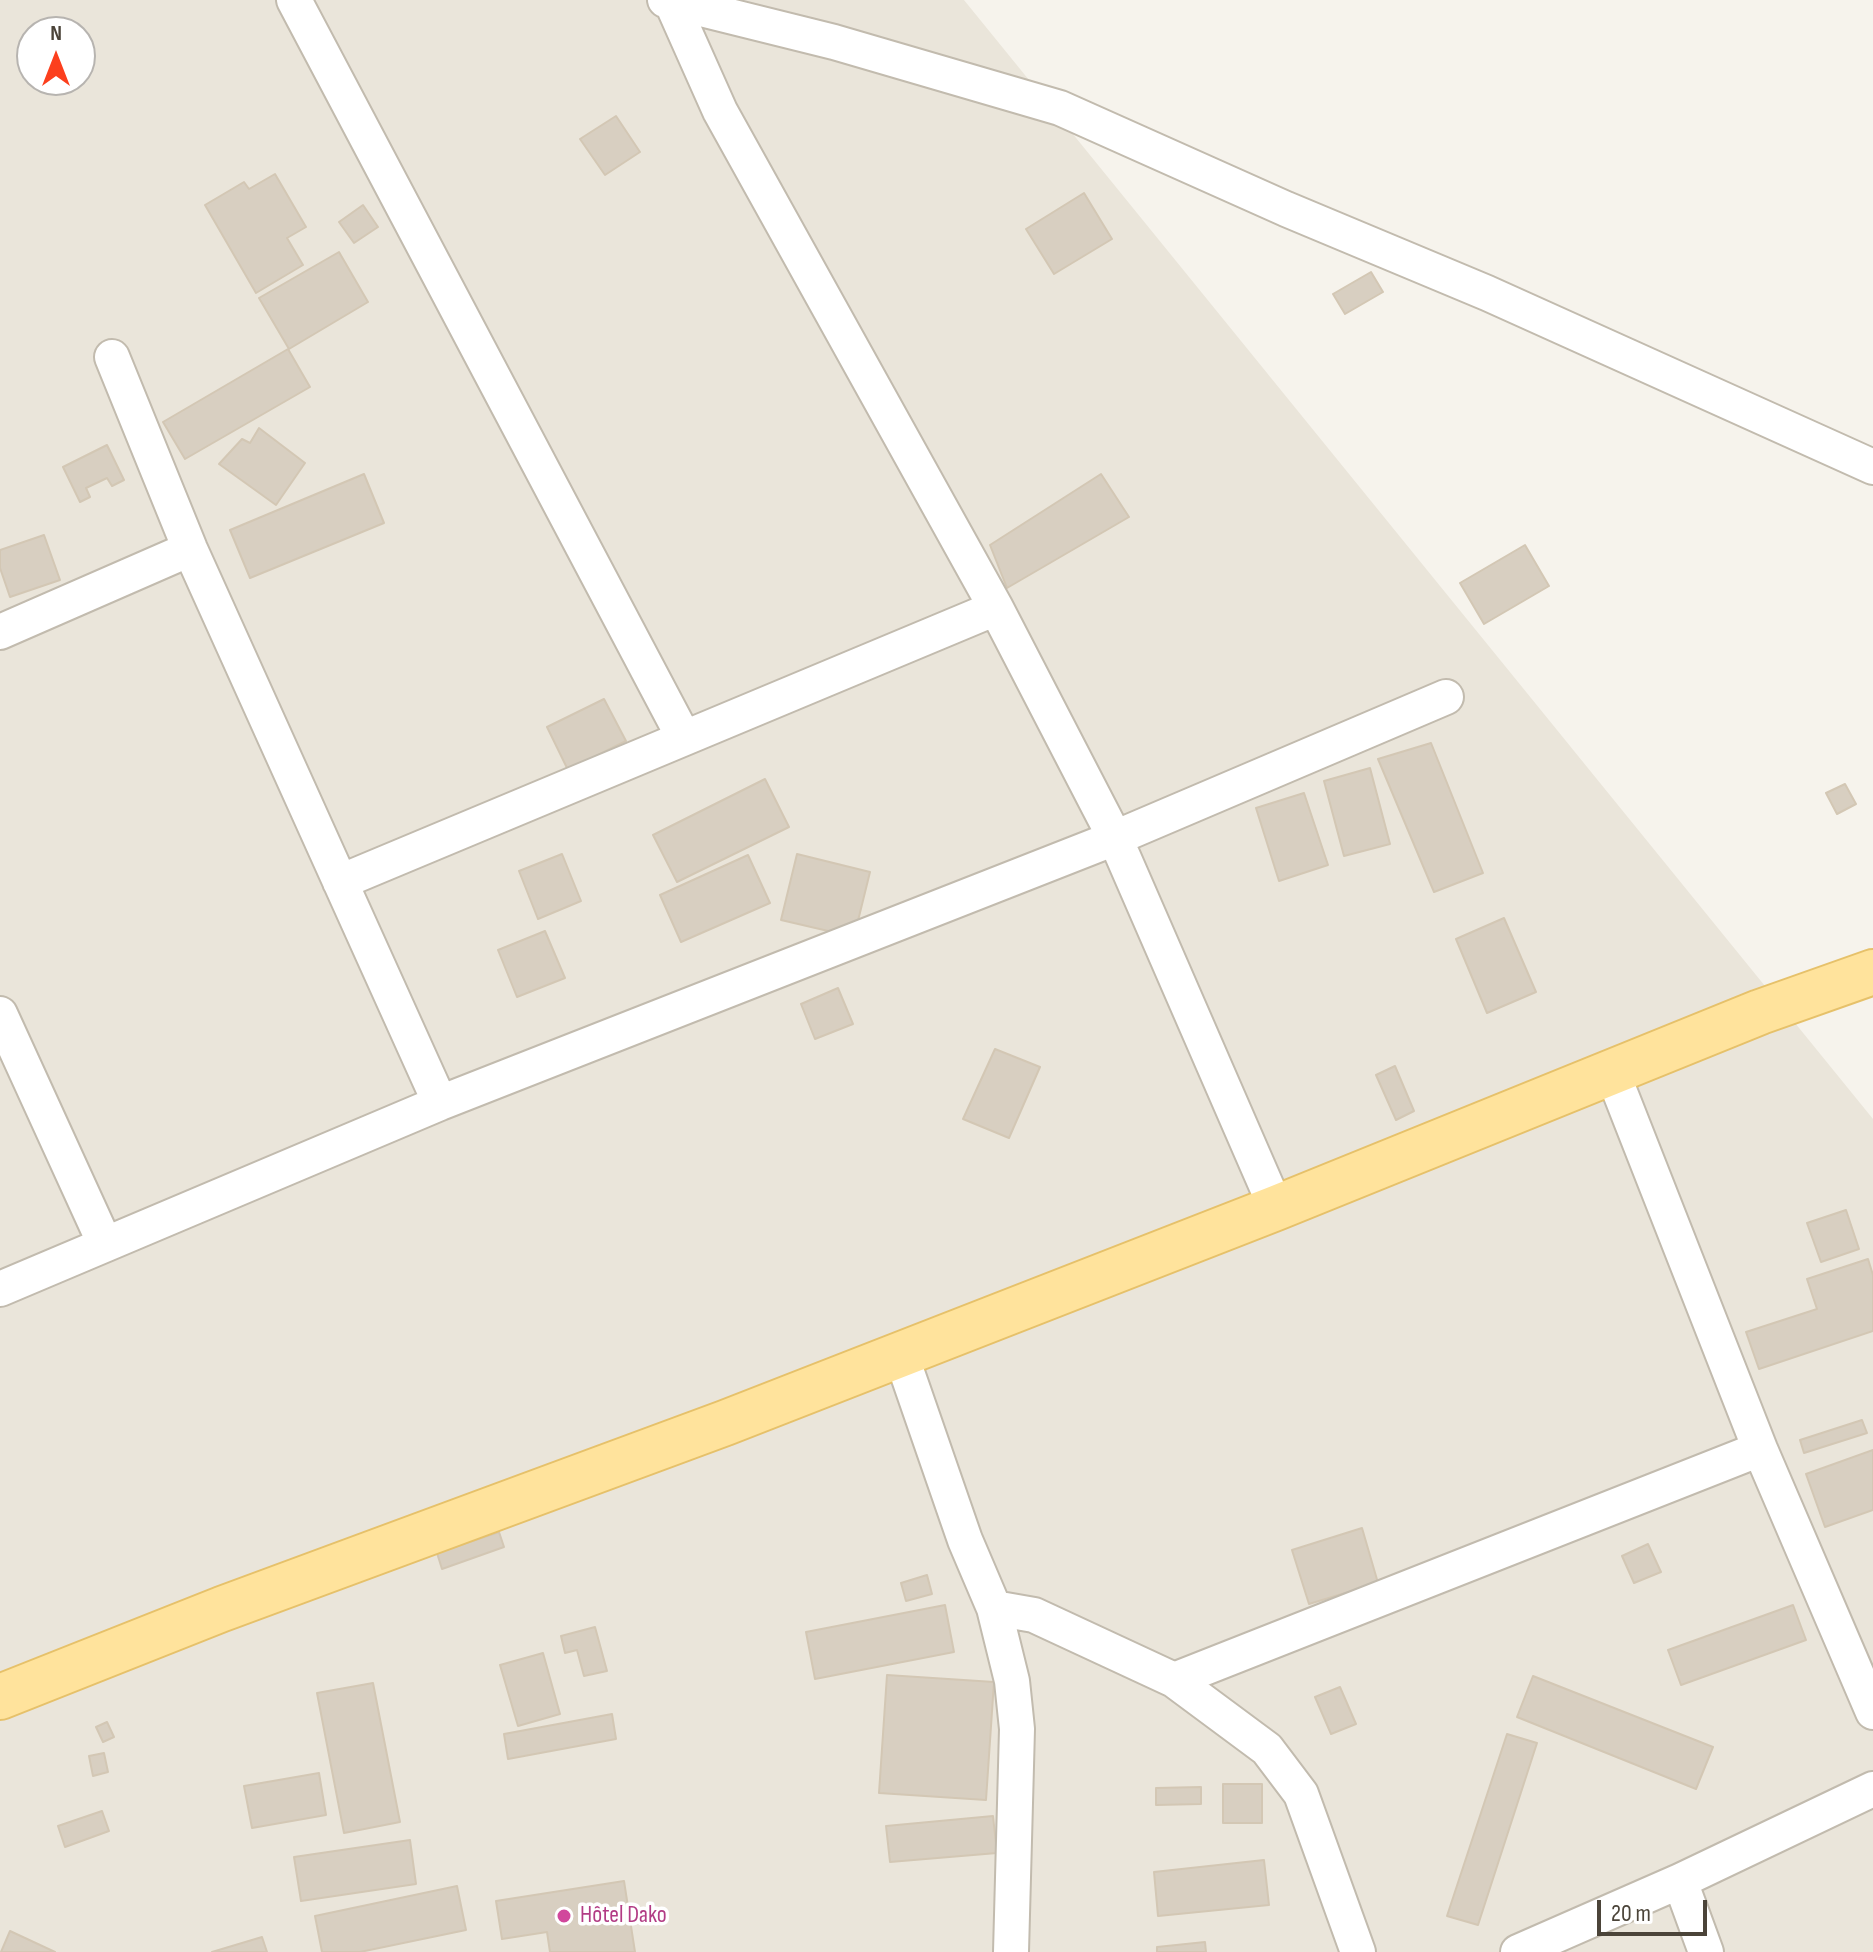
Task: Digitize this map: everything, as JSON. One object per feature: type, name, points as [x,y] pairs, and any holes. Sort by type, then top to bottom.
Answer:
[{"type":"main road","points":[[0,1697],[222,1609],[901,1355],[1276,1208],[1760,1012],[1873,972]]},
{"type":"street","points":[[294,0],[684,738]]},
{"type":"street","points":[[668,1],[834,42],[1060,108],[1257,196],[1487,293],[1873,467]]},
{"type":"street","points":[[668,1],[720,111],[996,608],[1115,838],[1276,1208]]},
{"type":"street","points":[[112,357],[190,549],[440,1103]]},
{"type":"street","points":[[0,632],[190,549]]},
{"type":"street","points":[[340,882],[996,608]]},
{"type":"street","points":[[0,1289],[440,1103],[1115,838],[1446,697]]},
{"type":"street","points":[[0,1014],[105,1244]]},
{"type":"street","points":[[1612,1072],[1760,1449],[1873,1712]]},
{"type":"street","points":[[901,1355],[965,1540],[994,1608],[1012,1681],[1017,1729],[1011,1952]]},
{"type":"street","points":[[1174,1680],[1760,1449]]},
{"type":"street","points":[[994,1608],[1045,1619],[1174,1680],[1267,1749],[1301,1794],[1358,1952]]},
{"type":"street","points":[[1518,1952],[1680,1881],[1873,1789]]},
{"type":"street","points":[[1680,1881],[1706,1952]]},
{"type":"shaded area","points":[[0,0],[964,0],[1873,1119],[1873,1952],[0,1952]]},
{"type":"building","points":[[616,116],[640,152],[605,175],[580,139]]},
{"type":"building","points":[[275,174],[306,227],[287,238],[303,265],[256,293],[205,205],[244,182],[249,189]]},
{"type":"building","points":[[1084,193],[1112,239],[1054,274],[1026,229]]},
{"type":"building","points":[[363,205],[378,227],[354,243],[339,222]]},
{"type":"building","points":[[339,252],[368,302],[289,349],[259,298]]},
{"type":"building","points":[[1371,272],[1383,292],[1345,314],[1333,294]]},
{"type":"building","points":[[288,349],[310,387],[185,459],[163,422]]},
{"type":"building","points":[[259,428],[305,463],[276,505],[219,464],[242,439],[250,443]]},
{"type":"building","points":[[107,445],[124,480],[112,486],[107,478],[86,488],[90,497],[80,502],[63,467]]},
{"type":"building","points":[[364,474],[384,523],[250,578],[230,530]]},
{"type":"building","points":[[1101,474],[1129,517],[1007,588],[990,545]]},
{"type":"building","points":[[44,535],[60,580],[10,597],[0,568],[0,550]]},
{"type":"building","points":[[1525,545],[1549,586],[1484,624],[1460,583]]},
{"type":"building","points":[[604,699],[626,741],[568,770],[547,727]]},
{"type":"building","points":[[1431,743],[1483,873],[1434,892],[1378,759]]},
{"type":"building","points":[[1370,768],[1390,844],[1344,856],[1324,781]]},
{"type":"building","points":[[765,779],[789,827],[677,882],[653,835]]},
{"type":"building","points":[[1845,784],[1856,804],[1837,814],[1826,793]]},
{"type":"building","points":[[1304,793],[1328,865],[1279,881],[1256,808]]},
{"type":"building","points":[[562,854],[581,901],[538,919],[519,871]]},
{"type":"building","points":[[797,854],[870,872],[854,937],[781,920]]},
{"type":"building","points":[[748,855],[770,903],[681,942],[660,895]]},
{"type":"building","points":[[1504,918],[1536,992],[1487,1013],[1456,939]]},
{"type":"building","points":[[545,931],[565,978],[517,997],[498,950]]},
{"type":"building","points":[[838,988],[853,1024],[815,1039],[801,1004]]},
{"type":"building","points":[[995,1049],[1040,1067],[1009,1138],[963,1119]]},
{"type":"building","points":[[1395,1066],[1414,1111],[1396,1120],[1376,1075]]},
{"type":"building","points":[[1846,1210],[1859,1249],[1821,1262],[1807,1223]]},
{"type":"building","points":[[1868,1259],[1873,1275],[1873,1331],[1759,1369],[1746,1332],[1817,1309],[1807,1279]]},
{"type":"building","points":[[1862,1420],[1867,1433],[1804,1453],[1800,1440]]},
{"type":"building","points":[[1873,1450],[1873,1510],[1825,1527],[1806,1474]]},
{"type":"building","points":[[1362,1528],[1378,1583],[1309,1604],[1292,1550]]},
{"type":"building","points":[[499,1532],[504,1547],[442,1569],[437,1553]]},
{"type":"building","points":[[1648,1544],[1661,1572],[1634,1583],[1622,1556]]},
{"type":"building","points":[[927,1575],[932,1594],[906,1601],[901,1583]]},
{"type":"building","points":[[945,1605],[954,1652],[815,1679],[806,1632]]},
{"type":"building","points":[[1793,1605],[1806,1640],[1681,1685],[1668,1650]]},
{"type":"building","points":[[595,1627],[607,1671],[584,1676],[577,1650],[565,1653],[561,1636]]},
{"type":"building","points":[[543,1653],[560,1714],[518,1726],[500,1665]]},
{"type":"building","points":[[887,1675],[994,1682],[986,1800],[879,1793]]},
{"type":"building","points":[[1533,1676],[1713,1747],[1696,1789],[1517,1717]]},
{"type":"building","points":[[373,1683],[400,1822],[344,1833],[317,1693]]},
{"type":"building","points":[[1340,1687],[1356,1724],[1331,1734],[1315,1697]]},
{"type":"building","points":[[612,1714],[616,1739],[508,1759],[504,1734]]},
{"type":"building","points":[[107,1722],[114,1737],[103,1742],[96,1727]]},
{"type":"building","points":[[1507,1734],[1537,1743],[1478,1925],[1447,1916]]},
{"type":"building","points":[[104,1753],[108,1772],[93,1776],[89,1756]]},
{"type":"building","points":[[319,1773],[326,1815],[252,1828],[244,1786]]},
{"type":"building","points":[[1223,1784],[1262,1784],[1262,1823],[1223,1823]]},
{"type":"building","points":[[1201,1787],[1201,1804],[1156,1805],[1156,1788]]},
{"type":"building","points":[[102,1811],[109,1831],[65,1847],[58,1826]]},
{"type":"building","points":[[993,1816],[997,1853],[890,1862],[886,1826]]},
{"type":"building","points":[[410,1840],[416,1884],[301,1901],[294,1857]]},
{"type":"building","points":[[1264,1860],[1269,1905],[1158,1916],[1154,1872]]},
{"type":"building","name":"Hôtel Dako","points":[[624,1881],[635,1952],[550,1952],[547,1932],[502,1939],[496,1901]]},
{"type":"building","points":[[457,1886],[466,1930],[360,1952],[322,1952],[315,1916]]},
{"type":"building","points":[[10,1931],[55,1952],[1,1952]]},
{"type":"building","points":[[262,1937],[267,1952],[212,1952]]},
{"type":"building","points":[[1205,1942],[1206,1952],[1157,1952],[1157,1947]]},
{"type":"place","name":"Hôtel Dako","points":[[564,1916]]}]
